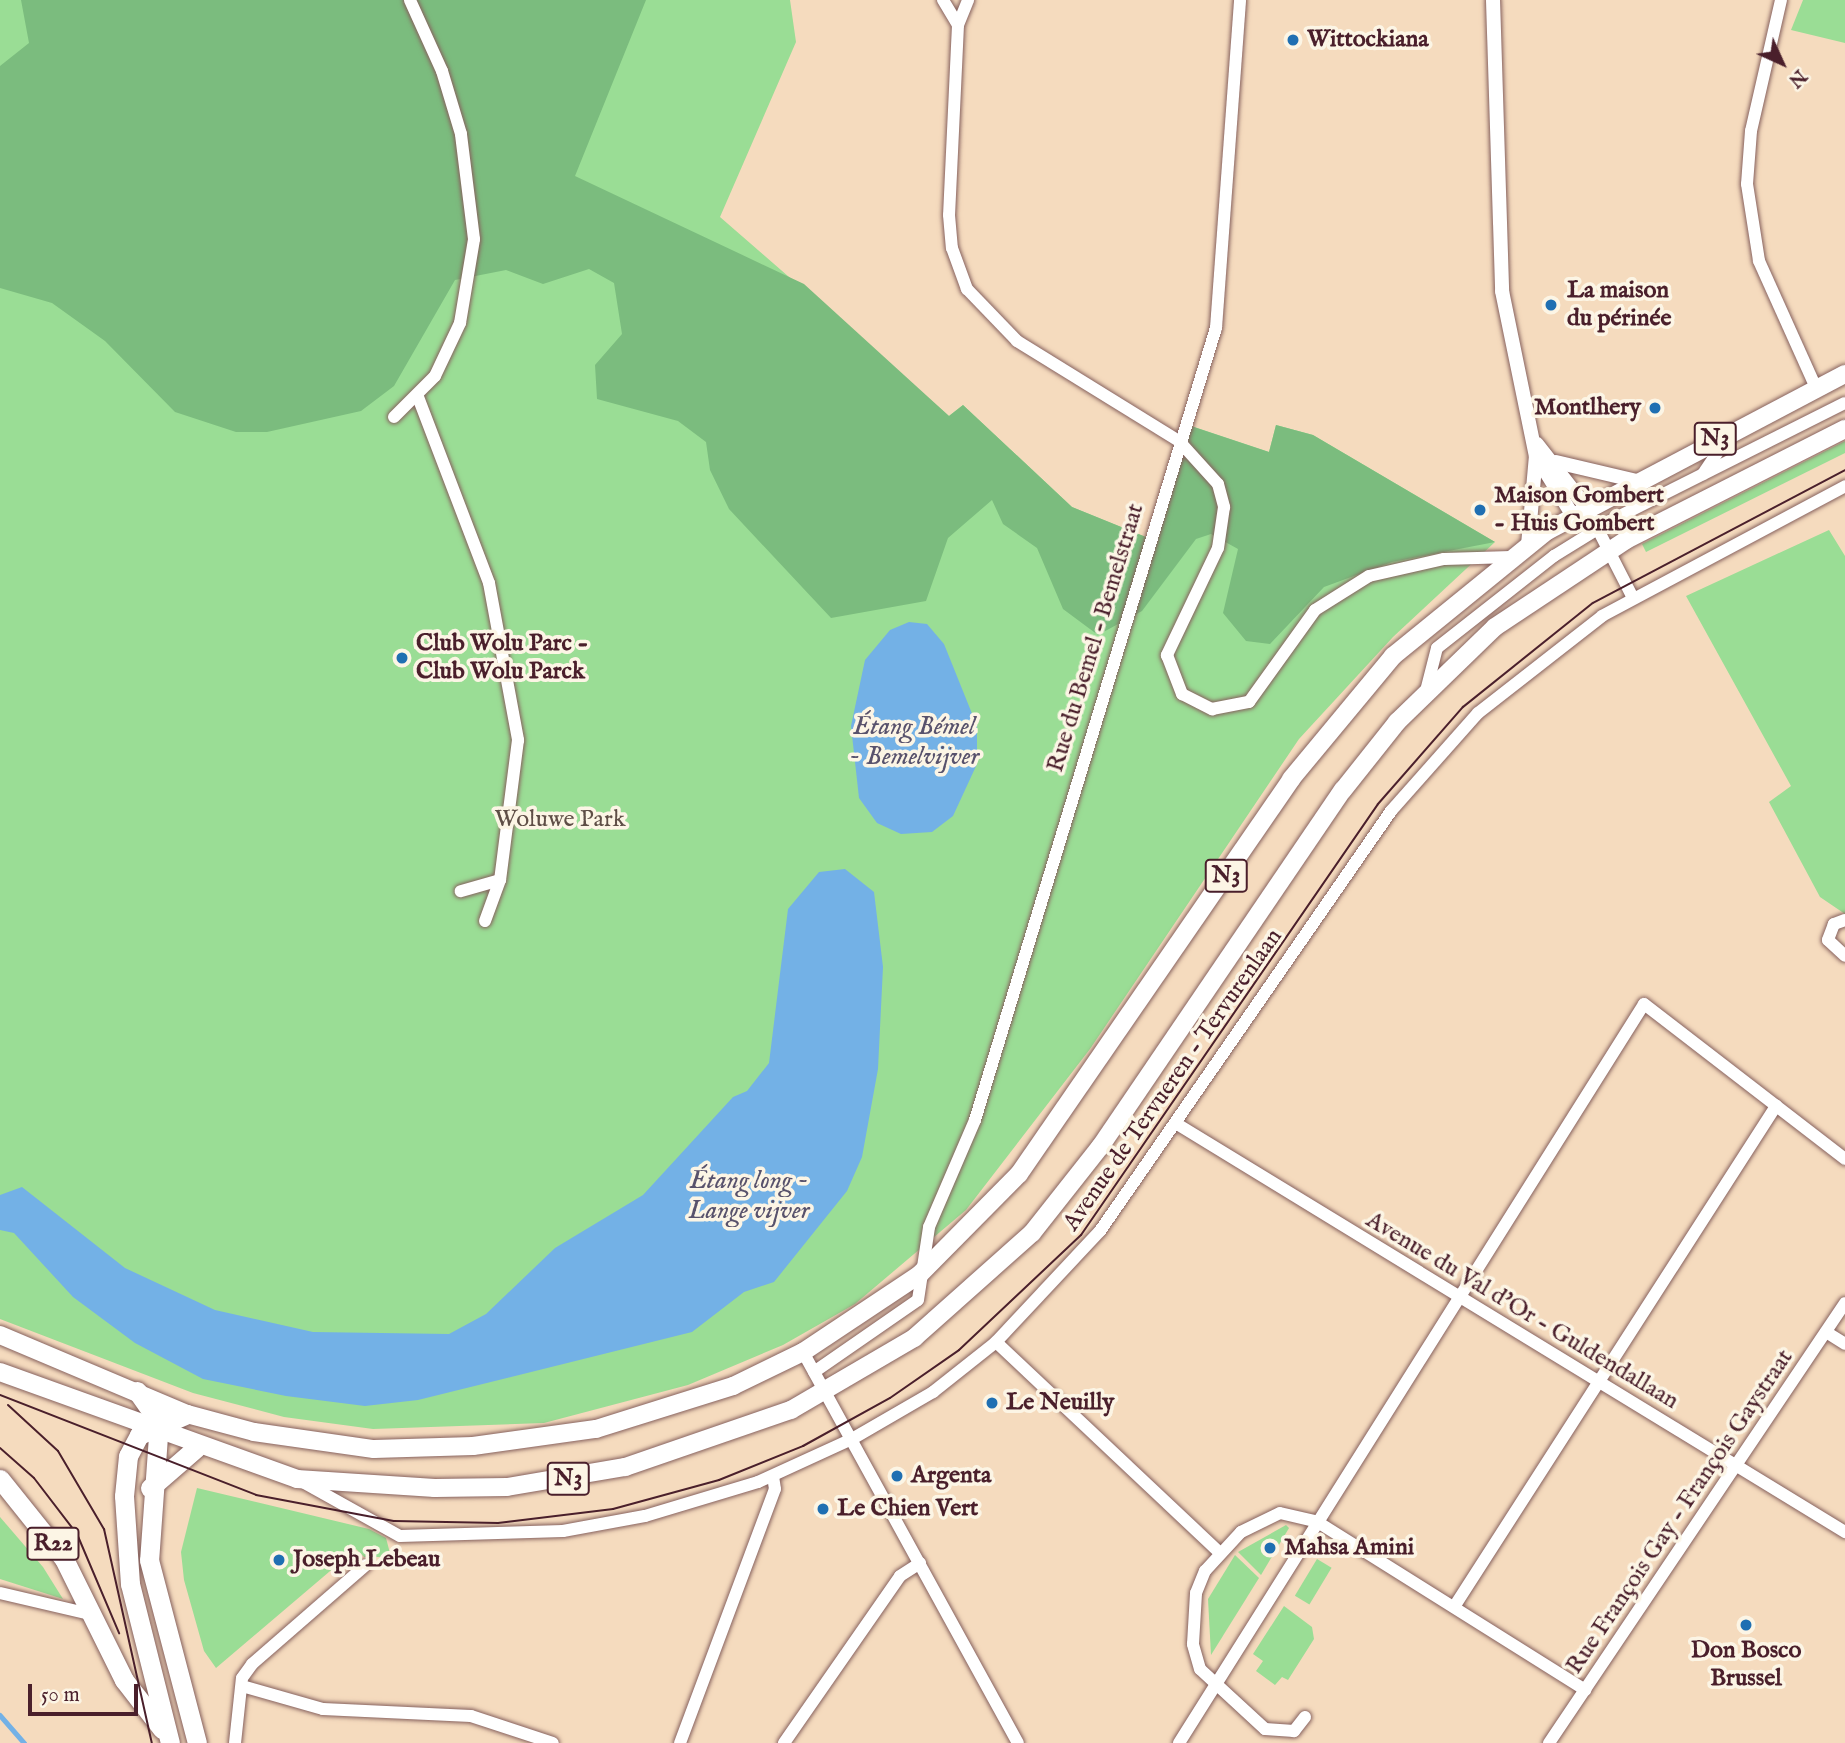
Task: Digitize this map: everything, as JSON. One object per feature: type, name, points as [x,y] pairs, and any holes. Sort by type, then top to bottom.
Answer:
[{"type":"highway","points":[[137,1391],[154,1428],[149,1560],[197,1740]]},
{"type":"highway","points":[[154,1428],[187,1415]]},
{"type":"highway","name":"R22","points":[[154,1428],[128,1456],[124,1538],[169,1741]]},
{"type":"highway","points":[[150,1488],[196,1448]]},
{"type":"highway","name":"R22","points":[[0,1479],[64,1559],[97,1616],[124,1680],[169,1741]]},
{"type":"main road","name":"Avenue de Tervueren - Tervurenlaan","points":[[0,1335],[137,1391],[187,1415],[254,1432],[374,1449],[531,1441],[677,1406],[803,1352],[919,1275],[1011,1184],[1068,1110],[1342,713],[1412,639],[1511,557],[1580,512],[1845,374]]},
{"type":"main road","name":"Avenue de Tervueren - Tervurenlaan","points":[[0,1372],[154,1428],[196,1448],[297,1479],[435,1488],[572,1478],[681,1452],[825,1392],[887,1357],[955,1305],[1066,1194],[1343,790],[1426,691],[1495,627],[1606,552],[1845,429]]},
{"type":"street","points":[[394,417],[418,397],[460,323],[472,275],[474,201],[442,71],[410,0]]},
{"type":"street","points":[[943,0],[958,25]]},
{"type":"street","points":[[968,0],[958,25],[949,215],[952,248],[967,289],[1017,341],[1179,441],[1212,475],[1224,507],[1210,570],[1167,654],[1177,687],[1197,705],[1223,710],[1249,702],[1308,617],[1358,581],[1405,564],[1511,557]]},
{"type":"street","name":"Rue du Bemel - Bemelstraat","points":[[919,1275],[929,1227],[975,1120],[1179,441],[1216,328],[1240,0]]},
{"type":"street","points":[[1493,0],[1498,258],[1537,450],[1528,545]]},
{"type":"street","points":[[1781,0],[1751,131],[1747,184],[1759,261],[1816,388]]},
{"type":"street","points":[[418,397],[457,489],[502,634],[518,740],[500,880],[485,921]]},
{"type":"street","name":"Avenue de Tervueren - Tervurenlaan","points":[[1426,691],[1437,648],[1495,597],[1593,531],[1845,403]]},
{"type":"street","name":"Avenue de Tervueren - Tervurenlaan","points":[[1703,474],[1733,430]]},
{"type":"street","points":[[1537,450],[1562,464],[1637,481]]},
{"type":"street","points":[[1537,450],[1593,531],[1633,598]]},
{"type":"street","points":[[1562,464],[1580,512]]},
{"type":"street","name":"Avenue de Tervueren - Tervurenlaan","points":[[297,1479],[386,1532],[454,1539],[602,1525],[773,1476],[852,1439],[933,1392],[996,1342],[1100,1231],[1416,779],[1533,664],[1633,598],[1845,486]]},
{"type":"street","points":[[461,891],[500,880]]},
{"type":"street","points":[[1845,920],[1834,924],[1828,940],[1845,956]]},
{"type":"street","points":[[1179,1743],[1316,1521],[1644,1003],[1845,1160]]},
{"type":"street","points":[[1454,1607],[1601,1384],[1776,1106]]},
{"type":"street","name":"Avenue du Val d'Or - Guldendallaan","points":[[1177,1124],[1845,1532]]},
{"type":"street","points":[[814,1372],[918,1300],[919,1275]]},
{"type":"street","name":"Rue François Gay - François Gaystraat","points":[[1549,1743],[1845,1303]]},
{"type":"street","points":[[1826,1332],[1845,1344]]},
{"type":"street","points":[[996,1342],[1219,1552]]},
{"type":"street","points":[[803,1352],[1018,1743]]},
{"type":"street","points":[[680,1743],[776,1485],[773,1476]]},
{"type":"street","points":[[1305,1717],[1294,1731],[1265,1729],[1200,1669],[1192,1619],[1196,1593],[1219,1552],[1241,1532],[1280,1513],[1316,1521],[1586,1690]]},
{"type":"street","points":[[784,1743],[900,1576],[920,1563]]},
{"type":"street","points":[[234,1743],[242,1686],[252,1664],[366,1565]]},
{"type":"street","points":[[0,1593],[97,1616]]},
{"type":"street","points":[[242,1686],[323,1709],[471,1716],[553,1743]]},
{"type":"green space","name":"Woluwe Park","points":[[0,0],[790,0],[796,42],[720,217],[949,416],[963,405],[1072,507],[1155,541],[1191,426],[1269,452],[1276,425],[1313,435],[1495,542],[1393,637],[1299,739],[1090,1049],[966,1210],[855,1304],[783,1345],[688,1385],[544,1423],[373,1429],[284,1417],[193,1393],[0,1319]]},
{"type":"green space","points":[[21,0],[646,0],[575,176],[804,284],[949,416],[963,405],[1072,507],[1156,541],[1191,426],[1269,452],[1276,425],[1313,435],[1495,542],[1392,562],[1324,587],[1270,644],[1246,641],[1223,613],[1238,549],[1211,534],[1196,539],[1142,611],[1098,635],[1063,609],[1037,548],[1003,524],[992,500],[948,538],[926,601],[831,618],[729,509],[710,470],[706,442],[678,421],[597,399],[595,365],[622,334],[614,283],[589,269],[543,284],[506,270],[455,280],[394,386],[361,411],[267,432],[236,432],[175,412],[105,341],[52,303],[0,288],[0,66],[29,43]]},
{"type":"green space","points":[[1803,0],[1845,0],[1845,43],[1791,30]]},
{"type":"green space","points":[[1845,441],[1845,453],[1646,552],[1642,544]]},
{"type":"green space","points":[[1829,530],[1845,556],[1845,914],[1820,897],[1769,802],[1791,786],[1686,596]]},
{"type":"green space","points":[[197,1488],[369,1529],[386,1538],[391,1557],[364,1557],[356,1549],[216,1668],[204,1651],[184,1580],[181,1552]]},
{"type":"green space","points":[[0,1517],[43,1567],[63,1599],[0,1579]]},
{"type":"green space","points":[[1286,1525],[1289,1528],[1261,1575],[1238,1552]]},
{"type":"green space","points":[[1235,1555],[1259,1578],[1211,1655],[1208,1599]]},
{"type":"green space","points":[[1317,1559],[1332,1568],[1309,1605],[1295,1596]]},
{"type":"green space","points":[[1284,1606],[1312,1627],[1314,1639],[1288,1680],[1282,1677],[1275,1685],[1256,1671],[1263,1661],[1253,1654]]},
{"type":"water","name":"Étang Bémel - Bemelvijver","points":[[909,622],[927,624],[944,644],[977,726],[977,764],[953,816],[932,832],[901,834],[877,823],[859,798],[851,726],[865,660],[890,630]]},
{"type":"water","name":"Étang long - Lange vijver","points":[[845,869],[874,892],[883,967],[878,1069],[862,1157],[847,1191],[774,1282],[744,1292],[692,1332],[418,1400],[365,1406],[286,1396],[203,1379],[135,1343],[73,1297],[14,1233],[0,1230],[0,1195],[22,1187],[125,1268],[215,1310],[313,1332],[449,1334],[486,1314],[555,1248],[643,1195],[733,1097],[747,1091],[769,1063],[788,909],[819,872]]},
{"type":"waterway","points":[[0,1715],[24,1743]]},
{"type":"tram line","points":[[0,1395],[256,1495],[394,1521],[498,1523],[613,1509],[719,1480],[803,1446],[890,1398],[959,1350],[1081,1235],[1378,804],[1463,707],[1593,603],[1845,470]]},
{"type":"tram line","points":[[8,1405],[58,1451],[104,1529],[152,1743]]},
{"type":"tram line","points":[[0,1448],[34,1478],[77,1534],[119,1633]]},
{"type":"place","name":"Wittockiana","points":[[1293,40]]},
{"type":"place","name":"La maison du périnée","points":[[1551,305]]},
{"type":"place","name":"Montlhery","points":[[1655,408]]},
{"type":"place","name":"Maison Gombert - Huis Gombert","points":[[1480,510]]},
{"type":"place","name":"Club Wolu Parc - Club Wolu Parck","points":[[402,658]]},
{"type":"place","name":"Le Neuilly","points":[[992,1403]]},
{"type":"place","name":"Argenta","points":[[897,1476]]},
{"type":"place","name":"Le Chien Vert","points":[[823,1509]]},
{"type":"place","name":"Mahsa Amini","points":[[1270,1548]]},
{"type":"place","name":"Joseph Lebeau","points":[[279,1560]]},
{"type":"place","name":"Don Bosco Brussel","points":[[1746,1625]]}]
